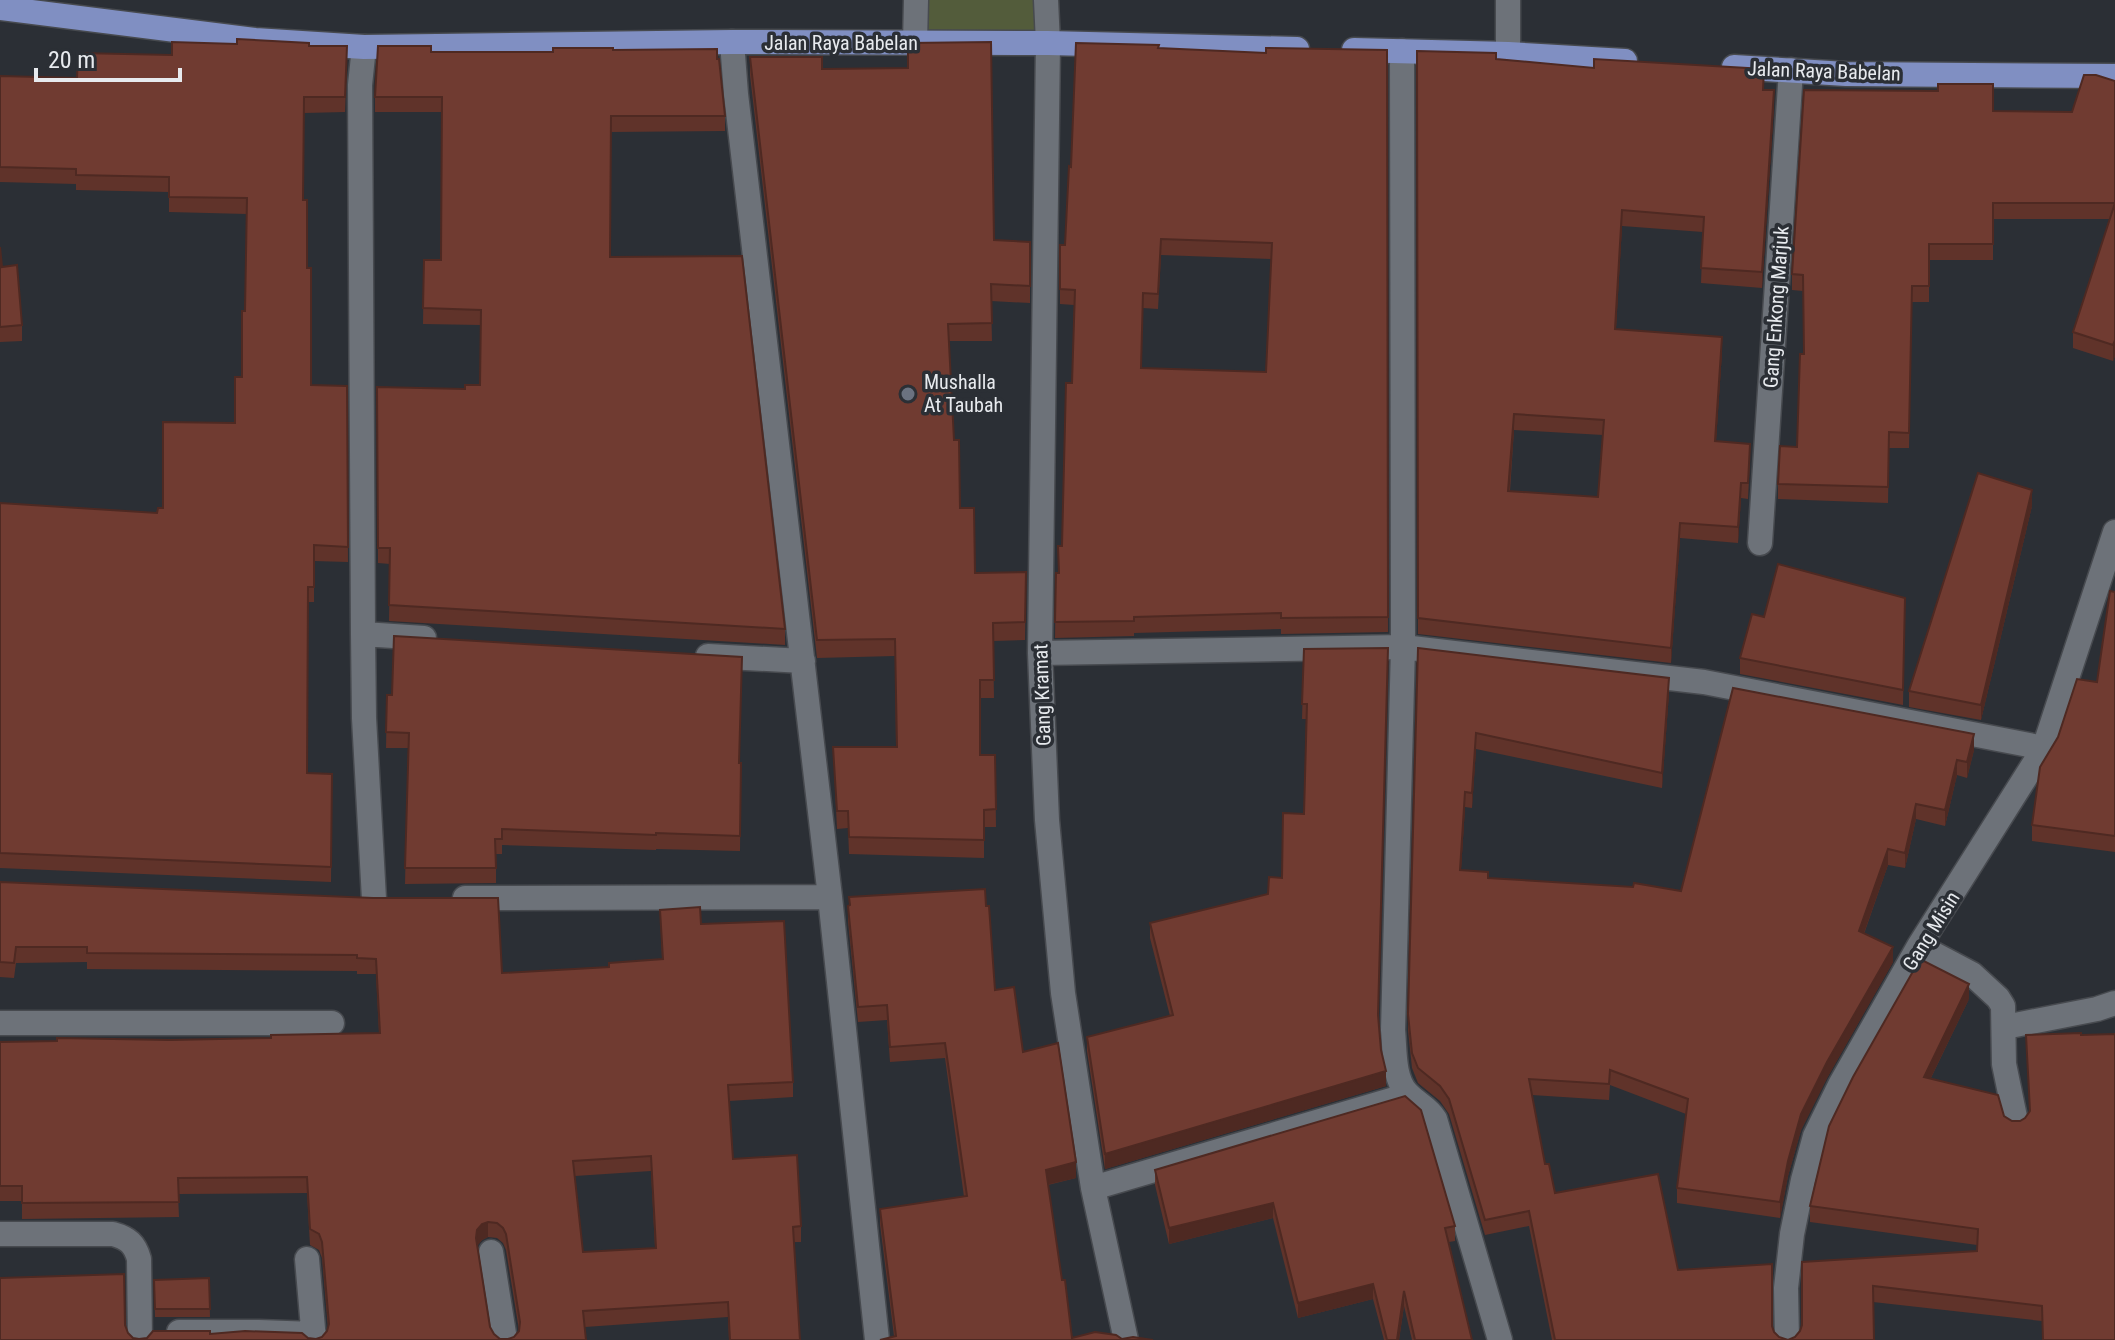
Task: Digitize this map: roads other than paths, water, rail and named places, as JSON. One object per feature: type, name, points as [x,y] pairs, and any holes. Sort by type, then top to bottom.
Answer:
[{"type":"main road","name":"Jalan Raya Babelan","points":[[0,8],[255,40],[364,47],[732,42],[1048,43],[1508,54],[1650,62]]},
{"type":"main road","name":"Jalan Raya Babelan","points":[[1713,66],[1846,74],[2115,76]]},
{"type":"street","points":[[915,43],[916,0]]},
{"type":"street","name":"Gang Kramat","points":[[1046,0],[1040,653],[1047,820],[1063,993],[1093,1188],[1126,1340]]},
{"type":"street","points":[[1508,0],[1508,54]]},
{"type":"street","points":[[732,42],[830,897],[877,1340]]},
{"type":"street","points":[[364,47],[360,85],[363,634],[364,718],[374,898]]},
{"type":"street","points":[[1402,51],[1403,647],[1393,1030],[1402,1086],[1435,1119],[1500,1340]]},
{"type":"street","name":"Gang Enkong Marjuk","points":[[1760,543],[1791,70]]},
{"type":"street","name":"Gang Misin","points":[[1787,1340],[1786,1288],[1792,1234],[1815,1136],[1840,1085],[1919,946],[2044,748],[2115,532]]},
{"type":"street","points":[[363,634],[441,639]]},
{"type":"street","points":[[1040,653],[1403,647],[1704,682],[2044,748]]},
{"type":"street","points":[[693,655],[803,661]]},
{"type":"street","points":[[437,898],[830,897]]},
{"type":"street","points":[[1919,946],[1972,974],[2003,1006],[2004,1064],[2016,1122]]},
{"type":"street","points":[[2005,1027],[2115,1003]]},
{"type":"street","points":[[0,1023],[332,1023]]},
{"type":"street","points":[[1093,1188],[1408,1095]]},
{"type":"street","points":[[0,1234],[113,1234],[130,1241],[139,1259],[140,1336],[259,1332],[314,1337],[307,1259]]},
{"type":"street","points":[[491,1252],[505,1340]]},
{"type":"place","name":"Mushalla At Taubah","points":[[908,394]]}]
